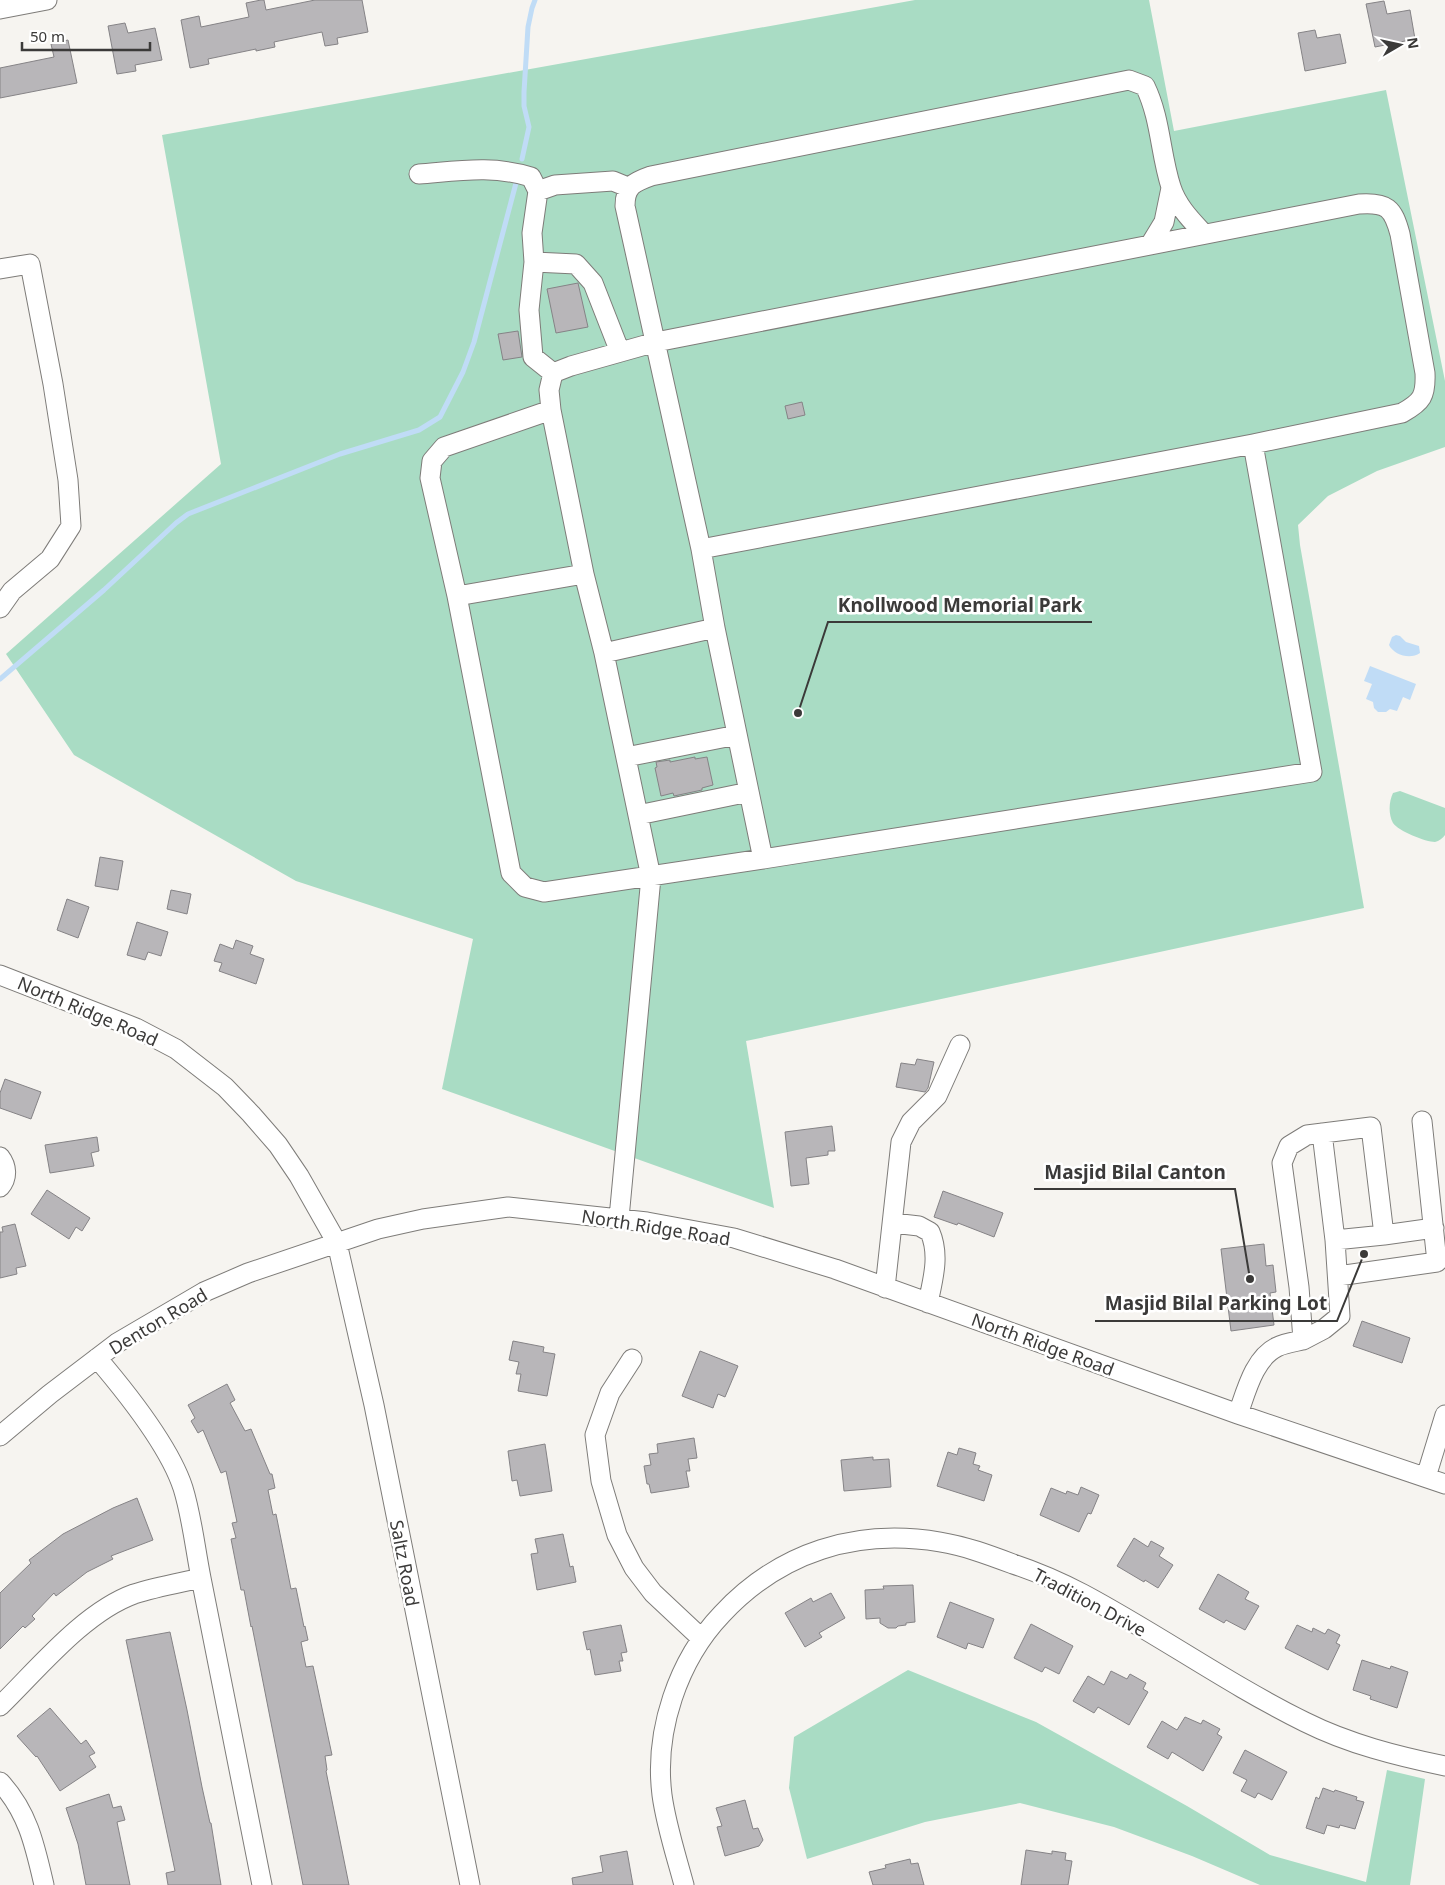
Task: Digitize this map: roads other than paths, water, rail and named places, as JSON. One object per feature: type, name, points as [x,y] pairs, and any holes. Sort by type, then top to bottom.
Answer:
[{"type":"street","points":[[0,10],[47,0]]},
{"type":"street","points":[[762,859],[715,628],[701,549],[625,206],[625,195],[635,181],[652,176],[1129,80],[1145,86],[1153,103],[1172,188],[1185,214],[1204,234]]},
{"type":"street","points":[[419,174],[473,170],[510,171],[530,177],[538,191],[532,233],[534,262],[529,310],[533,357],[553,373]]},
{"type":"street","points":[[538,191],[555,185],[613,182],[630,188]]},
{"type":"street","points":[[1150,245],[1164,222],[1172,188]]},
{"type":"street","points":[[553,373],[571,366],[656,342],[1360,204],[1374,202],[1384,205],[1393,212],[1400,234],[1426,385],[1417,405],[1402,413],[1253,444],[701,549]]},
{"type":"street","points":[[534,262],[576,264],[593,283],[620,352]]},
{"type":"street","points":[[0,269],[30,264],[64,451],[71,526],[50,560],[6,585],[0,608]]},
{"type":"street","points":[[553,373],[549,390],[551,410],[584,574],[604,653],[650,877],[619,1218]]},
{"type":"street","points":[[551,410],[444,447],[432,461],[430,478],[457,596],[512,873],[525,888],[544,892],[650,877],[1312,772],[1253,444]]},
{"type":"street","points":[[457,596],[584,574]]},
{"type":"street","points":[[604,653],[715,628]]},
{"type":"street","points":[[626,757],[737,735]]},
{"type":"street","points":[[638,815],[749,792]]},
{"type":"street","name":"North Ridge Road","points":[[0,975],[136,1028],[176,1049],[225,1087],[278,1145],[299,1176],[337,1243],[378,1229],[414,1221],[508,1207],[619,1218],[690,1228],[734,1238],[835,1269],[1238,1414],[1445,1484]]},
{"type":"street","points":[[885,1288],[901,1142],[911,1122],[937,1096],[960,1045]]},
{"type":"street","points":[[1338,1276],[1441,1269],[1434,1228],[1422,1121]]},
{"type":"street","points":[[1303,1340],[1299,1287],[1282,1163],[1289,1146],[1307,1135],[1371,1127],[1384,1234]]},
{"type":"street","points":[[1238,1414],[1258,1366],[1267,1354],[1276,1347],[1327,1333],[1340,1316],[1335,1240],[1322,1133]]},
{"type":"street","points":[[0,1157],[6,1171],[4,1182],[0,1187]]},
{"type":"street","points":[[893,1223],[919,1226],[930,1232],[936,1244],[936,1260],[928,1303]]},
{"type":"street","points":[[1335,1240],[1434,1228]]},
{"type":"street","name":"Denton Road","points":[[0,1436],[50,1394],[117,1343],[152,1321],[204,1292],[248,1273],[337,1243]]},
{"type":"street","name":"Saltz Road","points":[[337,1243],[374,1406],[470,1885]]},
{"type":"street","points":[[98,1358],[116,1379],[161,1443],[174,1467],[184,1495],[262,1885]]},
{"type":"street","points":[[632,1359],[610,1392],[595,1435],[601,1481],[617,1535],[634,1568],[653,1593],[701,1638]]},
{"type":"street","points":[[1426,1478],[1445,1414]]},
{"type":"street","name":"Tradition Drive","points":[[684,1885],[665,1816],[662,1792],[661,1752],[678,1681],[701,1638],[735,1600],[754,1584],[772,1572],[812,1552],[865,1539],[911,1538],[942,1542],[982,1552],[1040,1574],[1082,1594],[1269,1704],[1307,1724],[1374,1749],[1445,1766]]},
{"type":"street","points":[[0,1706],[73,1634],[113,1604],[134,1595],[201,1578]]},
{"type":"street","points":[[0,1782],[24,1816],[34,1843],[44,1885]]},
{"type":"water","points":[[1396,635],[1406,642],[1419,646],[1420,653],[1407,656],[1398,654],[1391,649],[1389,645],[1392,637]]},
{"type":"water","points":[[1370,666],[1416,684],[1410,700],[1403,697],[1397,711],[1390,709],[1386,712],[1378,712],[1374,708],[1373,702],[1366,699],[1372,684],[1364,681]]},
{"type":"waterway","points":[[522,159],[529,127],[524,106],[528,27],[535,0]]},
{"type":"waterway","points":[[0,679],[104,590],[188,514],[340,454],[419,430],[440,417],[463,372],[474,342],[516,183]]},
{"type":"place","name":"Knollwood Memorial Park","points":[[798,713]]},
{"type":"place","name":"Masjid Bilal Parking Lot","points":[[1364,1254]]},
{"type":"place","name":"Masjid Bilal Canton","points":[[1250,1279]]}]
